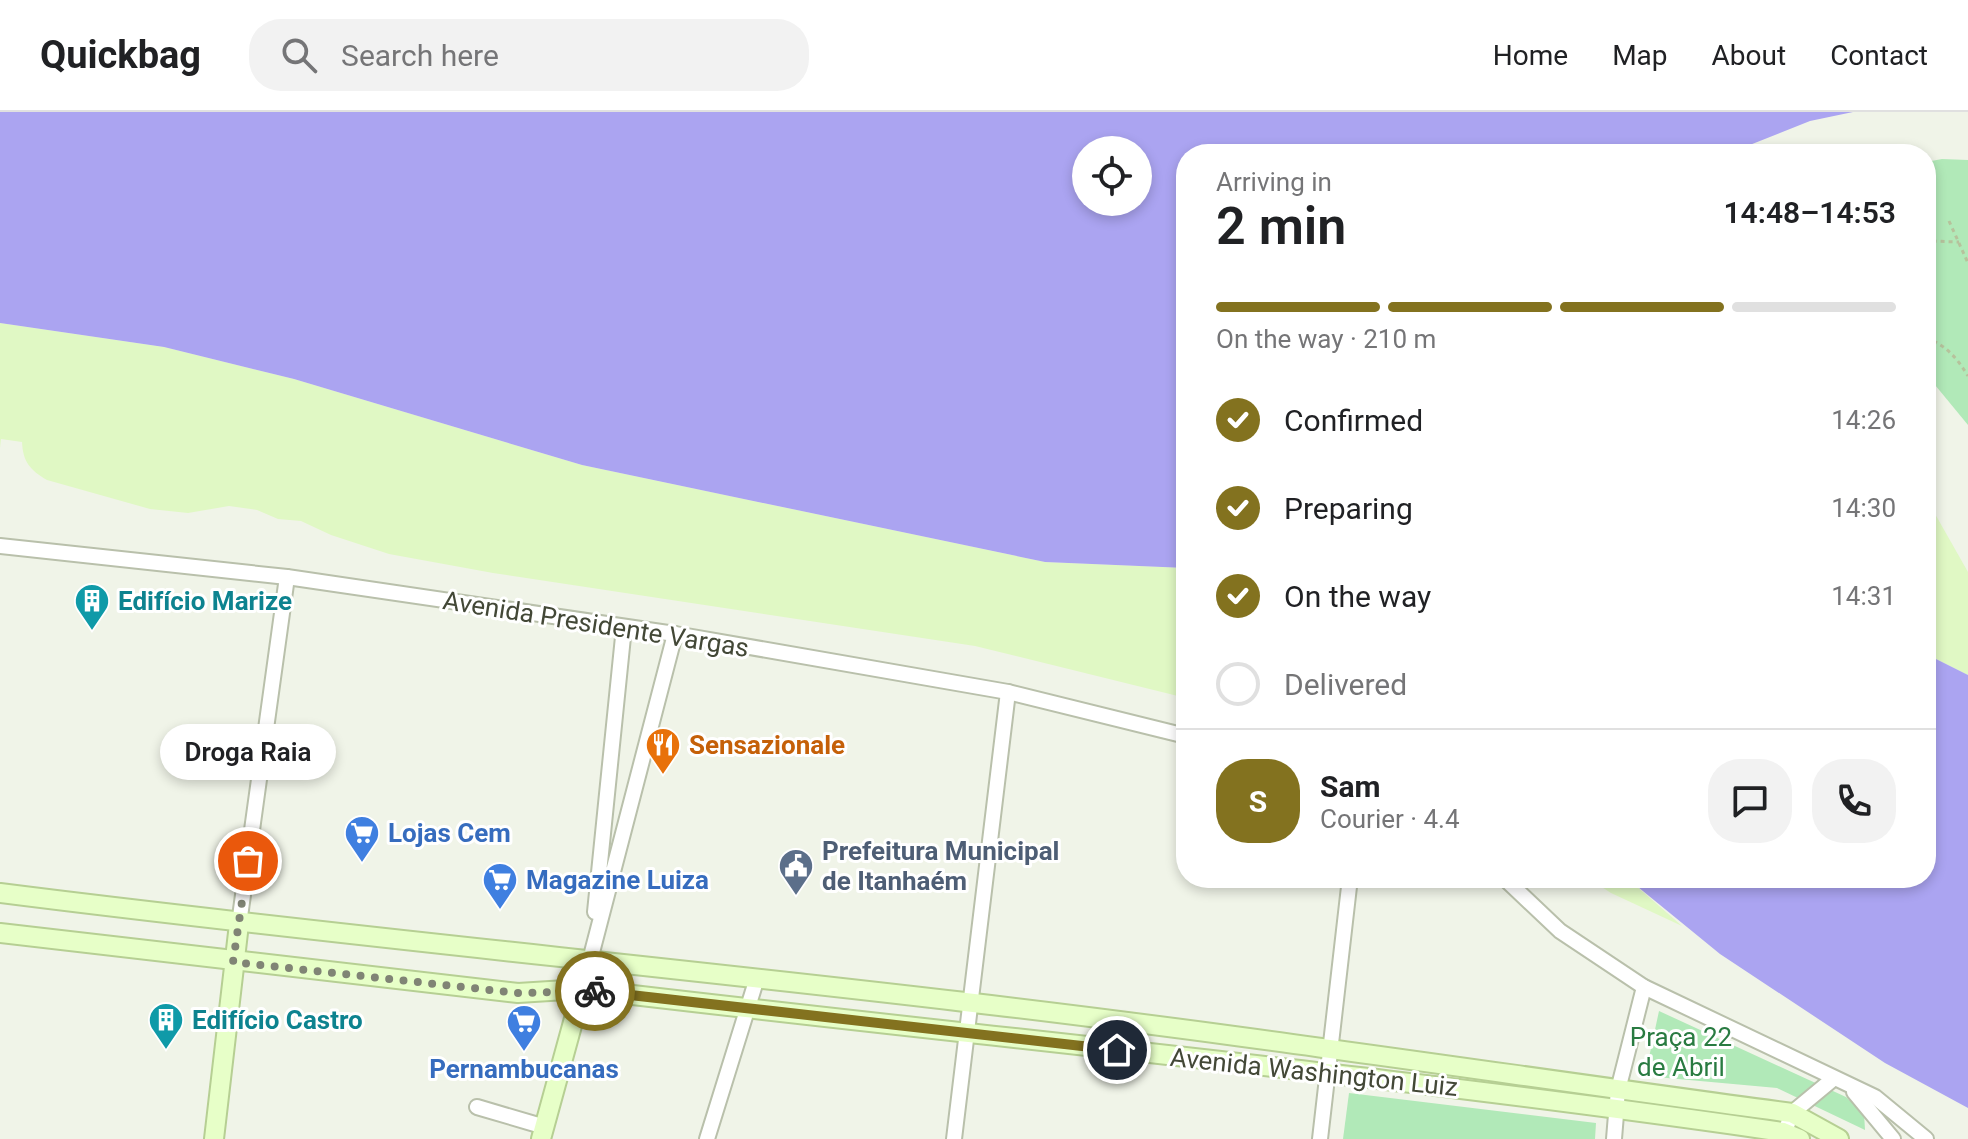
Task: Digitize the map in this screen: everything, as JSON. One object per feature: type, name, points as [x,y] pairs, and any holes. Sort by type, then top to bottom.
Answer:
[{"type":"main road","name":"Avenida Washington Luiz","points":[[0,893],[239,924],[969,1002],[1331,1048],[1618,1099]]},
{"type":"main road","points":[[214,1139],[239,924]]},
{"type":"main road","name":"Avenida Washington Luiz","points":[[0,933],[518,993],[582,989],[966,1034],[1618,1099]]},
{"type":"main road","points":[[543,1133],[590,960]]},
{"type":"main road","points":[[1618,1099],[1792,1113],[1839,1139]]},
{"type":"main road","points":[[1618,1099],[1788,1137]]},
{"type":"street","name":"Avenida Presidente Vargas","points":[[0,546],[287,577],[675,634],[1008,692],[1176,734]]},
{"type":"street","points":[[239,924],[287,577]]},
{"type":"street","points":[[590,960],[624,627]]},
{"type":"street","points":[[590,960],[675,634]]},
{"type":"street","points":[[954,1139],[1008,692]]},
{"type":"street","points":[[1320,1139],[1349,888]]},
{"type":"street","points":[[1515,888],[1560,931],[1644,987],[1848,1087],[1875,1097],[1926,1139]]},
{"type":"street","points":[[707,1139],[757,978]]},
{"type":"street","points":[[1614,1139],[1618,1099],[1644,987]]},
{"type":"street","points":[[1788,1137],[1792,1113],[1833,1079]]},
{"type":"street","points":[[1848,1087],[1869,1107],[1893,1139]]},
{"type":"street","points":[[477,1107],[543,1133]]},
{"type":"path","points":[[1949,221],[1968,263]]},
{"type":"path","points":[[1936,241],[1959,242]]},
{"type":"path","points":[[1936,341],[1957,358],[1968,376]]},
{"type":"green space","points":[[1936,160],[1968,160],[1968,425],[1936,386]]},
{"type":"green space","name":"Praça 22 de Abril","points":[[1659,1011],[1846,1097],[1864,1113],[1865,1130],[1777,1088],[1645,1076]]},
{"type":"green space","points":[[1349,1093],[1596,1123],[1595,1139],[1343,1139]]},
{"type":"sand","points":[[0,323],[164,347],[294,379],[582,465],[1045,562],[1176,568],[1176,696],[975,646],[493,573],[389,554],[331,535],[301,521],[278,519],[257,510],[229,506],[188,513],[150,509],[47,480],[28,465],[22,442],[1,439],[0,448]]},
{"type":"sand","points":[[1936,516],[1968,572],[1968,675],[1936,659]]},
{"type":"sand","points":[[1603,888],[1638,888],[1682,926]]},
{"type":"shaded area","points":[[0,112],[1853,112],[1810,121],[1752,144],[1176,144],[1176,568],[1045,562],[582,465],[294,379],[164,347],[0,323]]},
{"type":"shaded area","points":[[1936,659],[1968,675],[1968,1108],[1885,1063],[1720,954],[1639,888],[1936,888]]},
{"type":"way so far","points":[[248,861],[233,962],[518,993],[595,991]]},
{"type":"place","name":"Edifício Marize","points":[[92,632]]},
{"type":"place","name":"Sensazionale","points":[[663,776]]},
{"type":"place","name":"Droga Raia","points":[[248,861]]},
{"type":"place","name":"Lojas Cem","points":[[362,864]]},
{"type":"place","name":"Prefeitura Municipal de Itanhaém","points":[[796,897]]},
{"type":"place","name":"Magazine Luiza","points":[[500,911]]},
{"type":"place","name":"Edifício Castro","points":[[166,1051]]},
{"type":"place","name":"Pernambucanas","points":[[524,1053]]},
{"type":"route","points":[[595,991],[1117,1050]]}]
